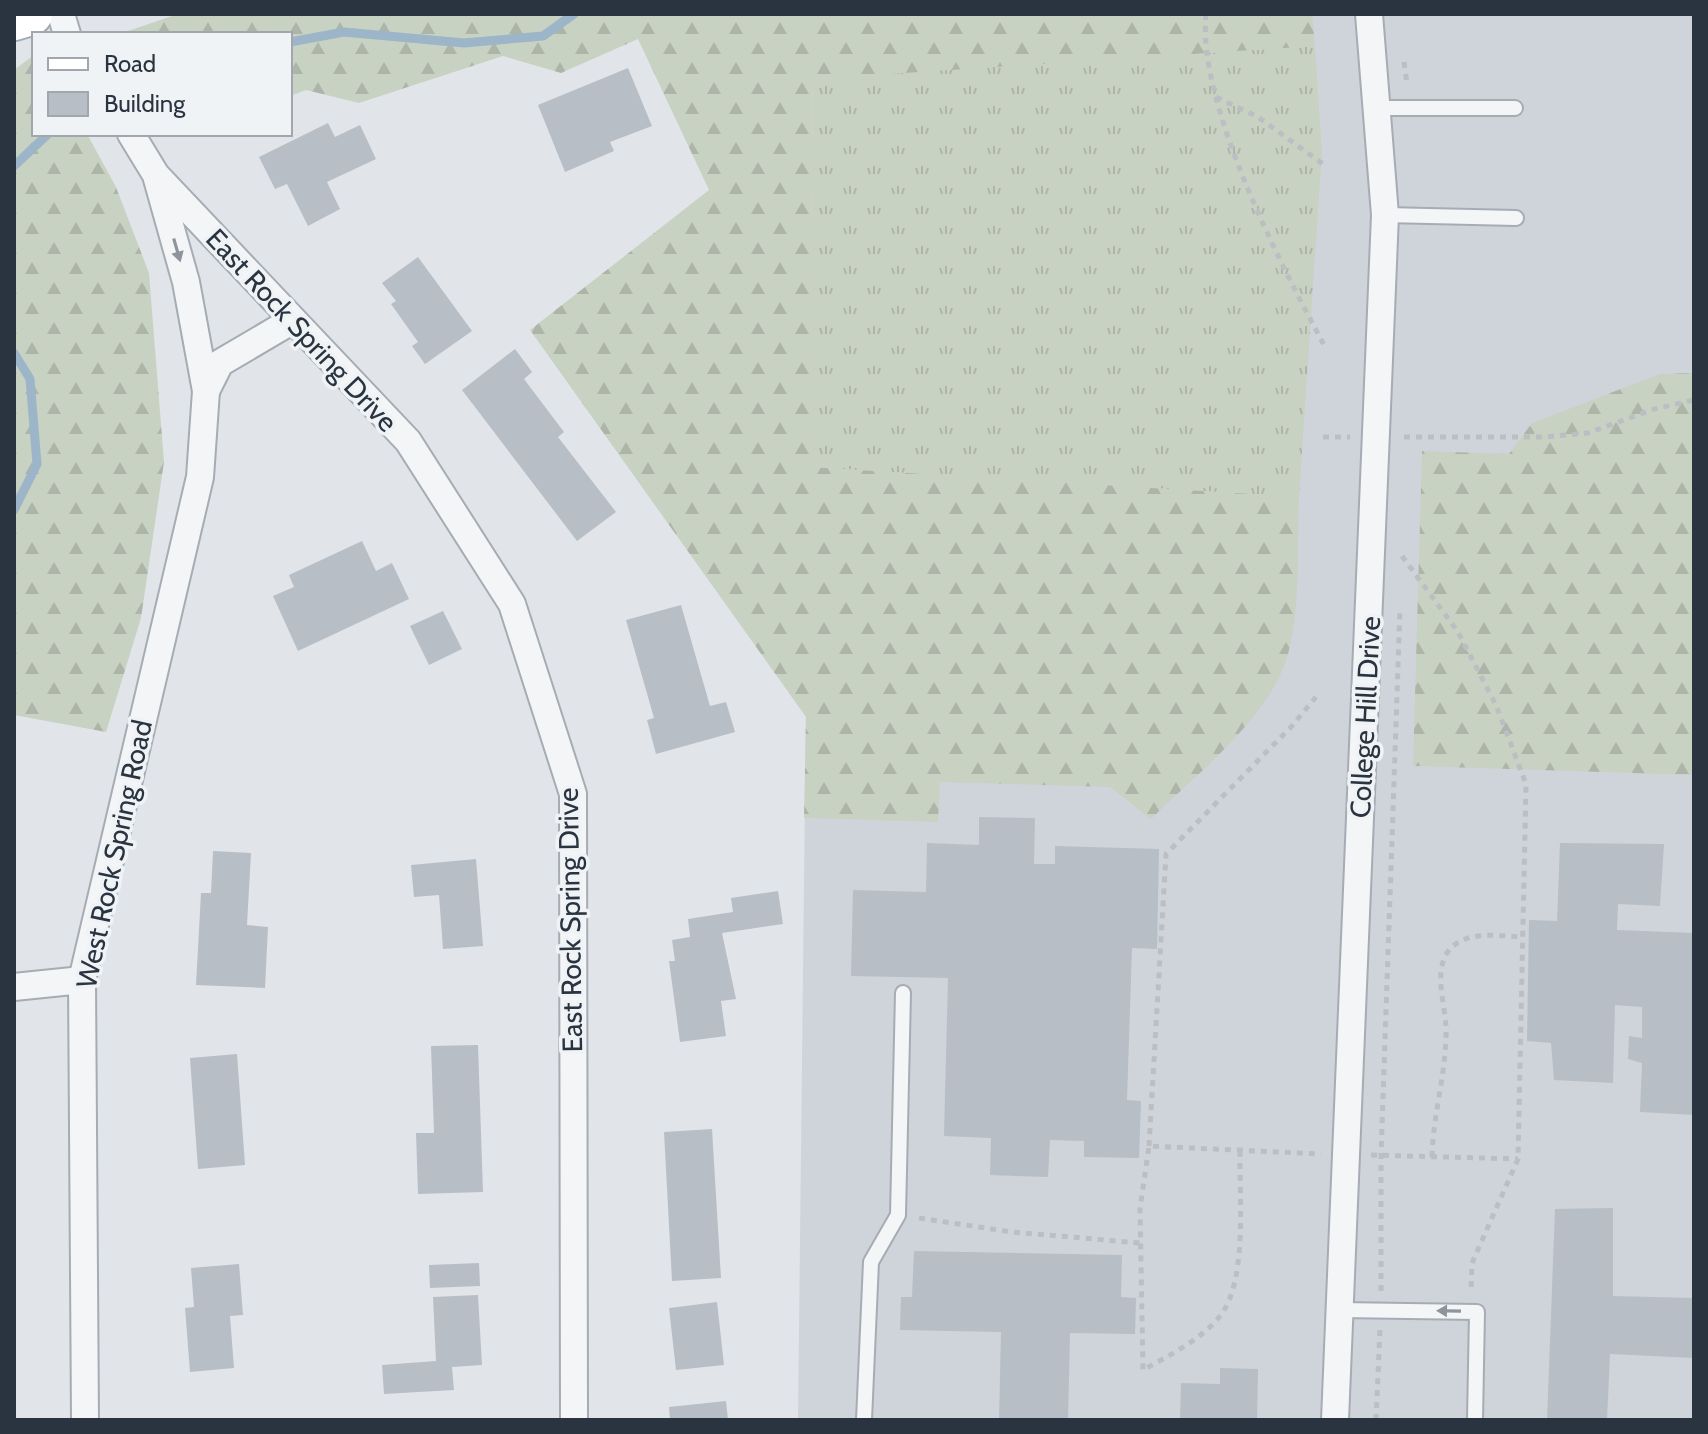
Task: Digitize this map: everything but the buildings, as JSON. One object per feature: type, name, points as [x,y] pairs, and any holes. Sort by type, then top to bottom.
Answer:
[{"type":"main road","points":[[14,19],[31,14]]},
{"type":"street","name":"College Hill Drive","points":[[1335,1420],[1344,1155],[1378,453],[1385,215],[1379,108],[1369,14]]},
{"type":"street","name":"East Rock Spring Drive","points":[[132,136],[156,175],[408,441],[512,604],[573,794],[574,1420]]},
{"type":"street","name":"West Rock Spring Road","points":[[85,1420],[82,980],[200,477],[206,391],[186,282],[156,175]]},
{"type":"street","name":"West Rock Spring Road","points":[[206,391],[220,363],[293,320]]},
{"type":"street","points":[[14,987],[82,980]]},
{"type":"lane","points":[[1379,108],[1515,108]]},
{"type":"lane","points":[[1385,215],[1516,218]]},
{"type":"lane","points":[[864,1420],[871,1262],[898,1215],[903,993]]},
{"type":"lane","points":[[1339,1310],[1477,1312],[1475,1420]]},
{"type":"path","points":[[1206,14],[1204,34],[1216,97],[1284,270],[1324,345]]},
{"type":"path","points":[[1216,97],[1258,117],[1327,167]]},
{"type":"path","points":[[1405,452],[1405,437],[1544,437],[1588,433],[1654,409],[1694,400]]},
{"type":"path","points":[[1401,572],[1402,541]]},
{"type":"path","points":[[1402,556],[1458,632],[1496,705],[1526,784],[1518,1159],[1472,1263],[1470,1312]]},
{"type":"path","points":[[1376,1420],[1381,1155],[1400,604]]},
{"type":"path","points":[[1240,1151],[1234,1290],[1219,1317],[1174,1353],[1143,1370],[1140,1209],[1149,1146],[1166,854],[1291,727],[1316,697]]},
{"type":"path","points":[[1432,1157],[1433,1117],[1443,1069],[1446,1028],[1441,971],[1447,953],[1459,943],[1481,935],[1523,937]]},
{"type":"path","points":[[1149,1146],[1518,1159]]},
{"type":"path","points":[[898,1215],[1012,1232],[1140,1243]]},
{"type":"shaded area","points":[[664,14],[1694,14],[1694,1420],[798,1420],[813,79]]},
{"type":"green space","points":[[178,14],[1312,14],[1315,46],[813,79],[809,467],[1299,497],[1293,631],[1281,674],[1268,697],[1232,742],[1151,819],[1110,787],[940,782],[938,822],[804,818],[806,717],[530,330],[709,190],[638,39],[561,73],[503,56],[359,103],[306,90],[292,95],[292,32],[125,32]]},
{"type":"green space","points":[[1315,46],[1322,152],[1299,497],[808,467],[813,78]]},
{"type":"green space","points":[[32,56],[32,136],[88,136],[116,187],[149,273],[164,462],[141,618],[106,732],[14,715],[14,70]]},
{"type":"green space","points":[[1694,373],[1694,775],[1413,766],[1422,451],[1509,454],[1532,423],[1660,374]]},
{"type":"waterway","points":[[292,42],[344,32],[464,43],[543,36],[574,14]]},
{"type":"waterway","points":[[14,166],[46,136]]},
{"type":"waterway","points":[[14,353],[30,379],[37,464],[14,510]]}]
